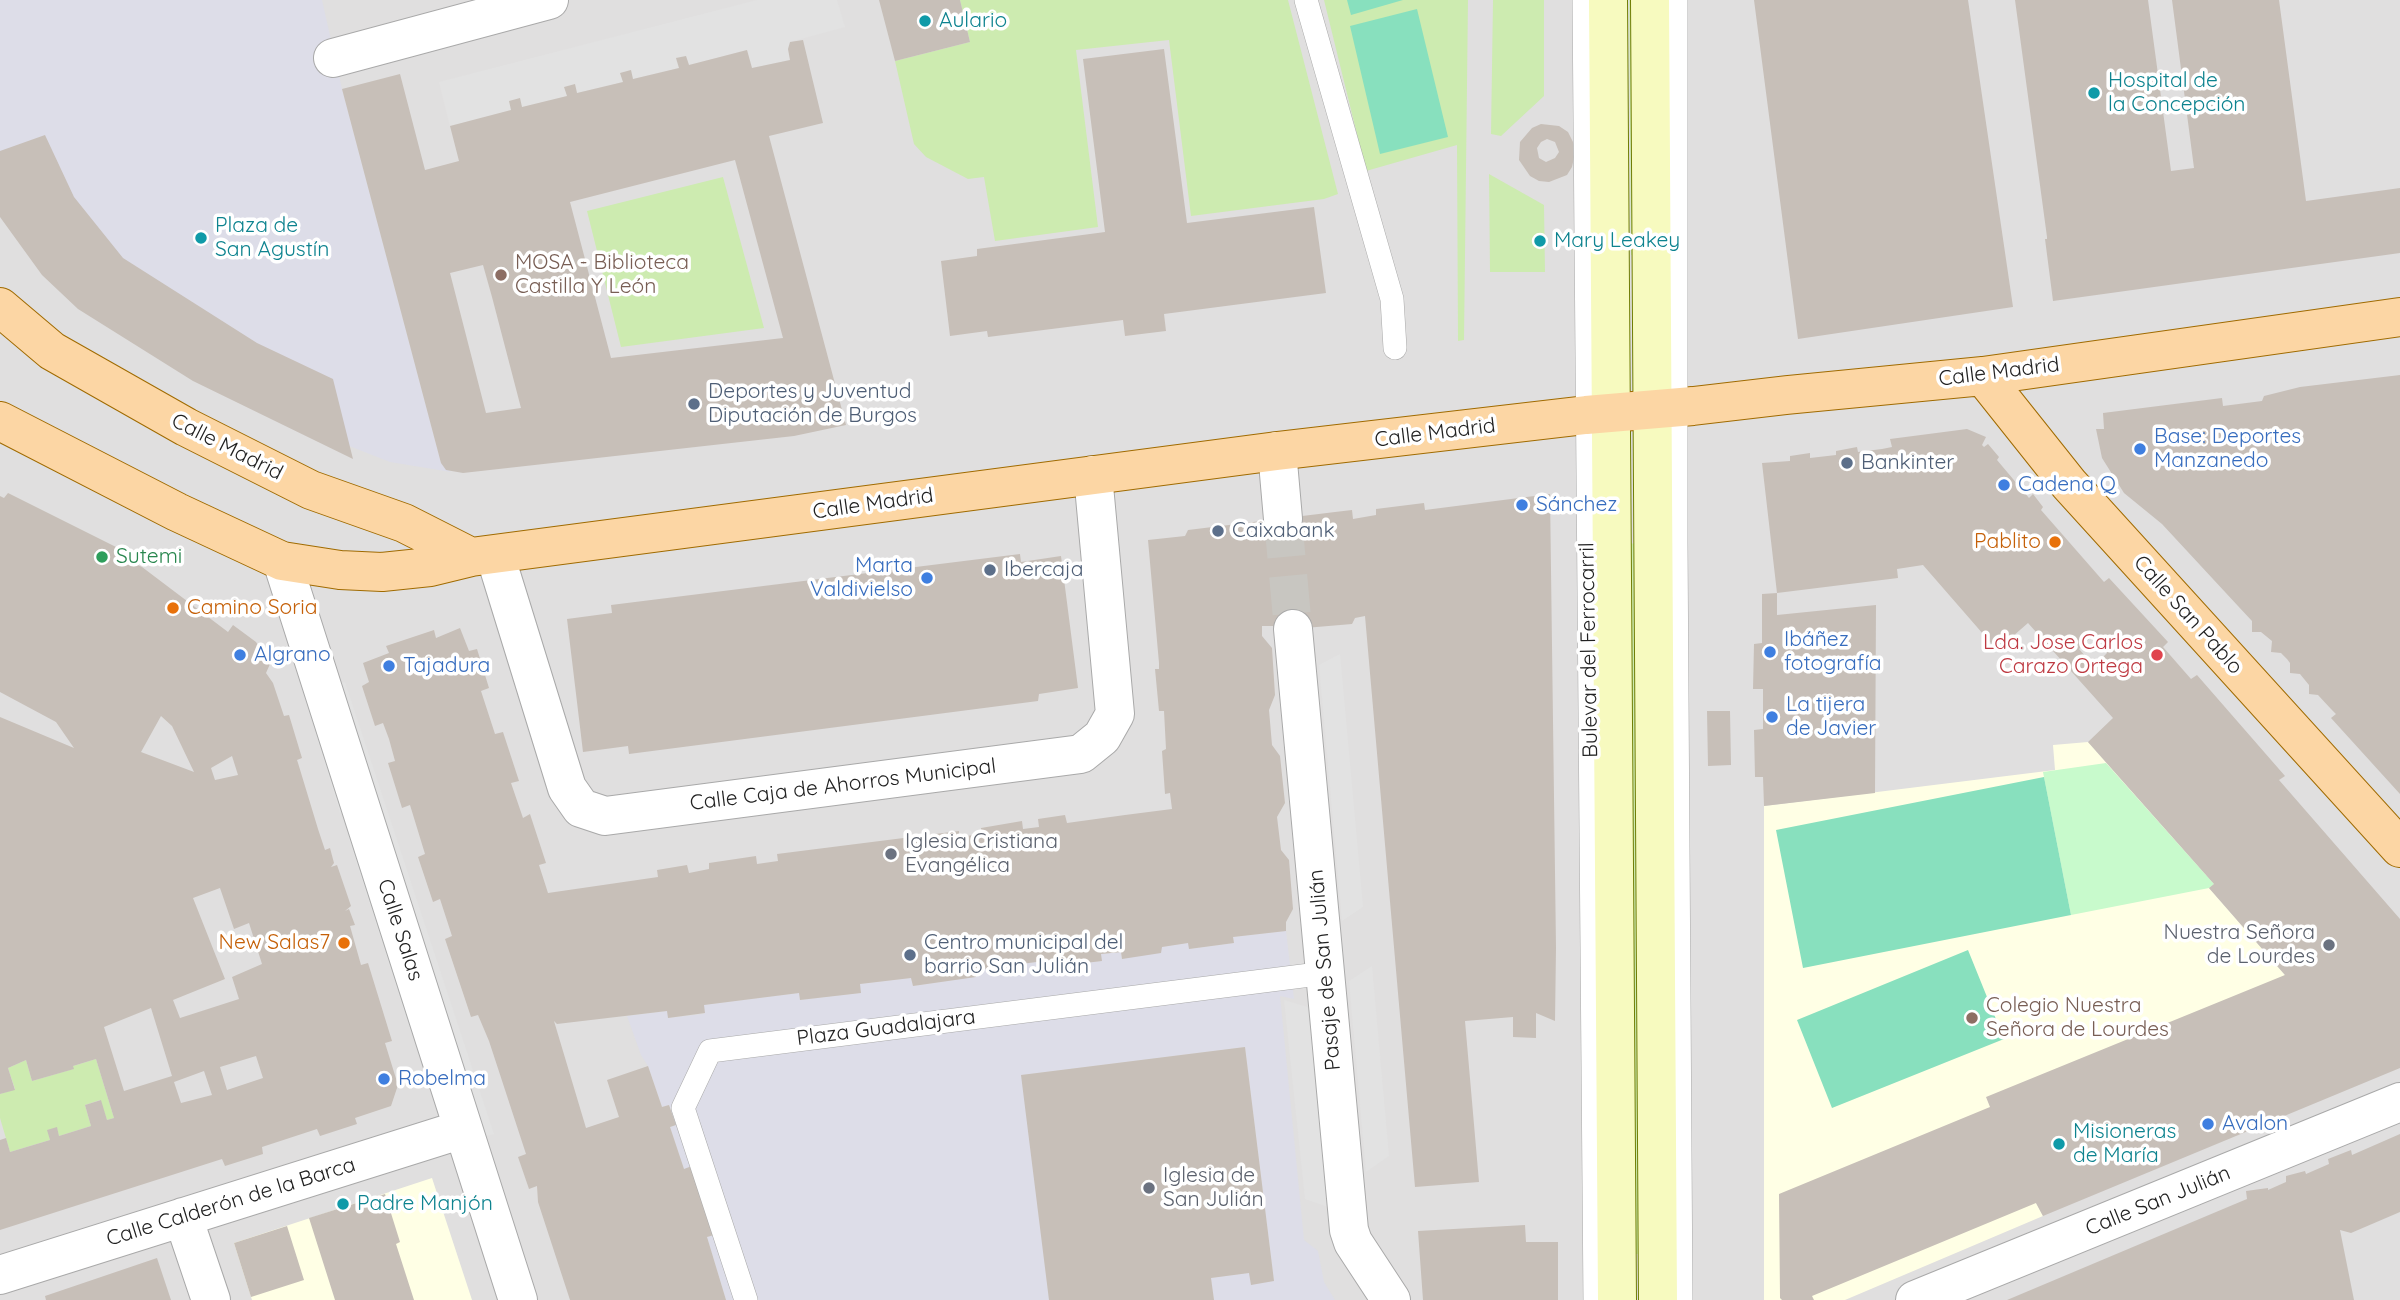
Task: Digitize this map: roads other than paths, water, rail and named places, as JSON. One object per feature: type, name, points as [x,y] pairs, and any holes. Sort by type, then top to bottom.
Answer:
[{"type":"main road","name":"Bulevar del Ferrocarril","points":[[1608,0],[1598,414],[1617,1300]]},
{"type":"main road","points":[[1650,0],[1665,408],[1658,1300]]},
{"type":"main road","name":"Calle Madrid","points":[[0,307],[52,351],[186,427],[311,490],[404,523],[483,556]]},
{"type":"main road","name":"Calle Madrid","points":[[0,421],[177,512],[282,561],[340,570],[382,572],[430,567],[483,556],[1277,451],[1598,414],[1983,376],[2400,317]]},
{"type":"main road","name":"Calle San Pablo","points":[[1983,376],[2069,484],[2400,848]]},
{"type":"street","points":[[333,58],[549,0]]},
{"type":"street","points":[[1277,451],[1283,519]]},
{"type":"street","name":"Calle Caja de Ahorros Municipal","points":[[483,556],[566,788],[581,808],[605,816],[1081,754],[1102,737],[1115,714],[1093,475]]},
{"type":"street","name":"Calle Salas","points":[[282,561],[518,1300]]},
{"type":"street","name":"Pasaje de San Julián","points":[[1293,629],[1349,1230],[1353,1242],[1391,1300]]},
{"type":"street","name":"Calle San Julián","points":[[1915,1300],[2400,1102]]},
{"type":"street","name":"Calle Calderón de la Barca","points":[[0,1275],[463,1129]]},
{"type":"street","points":[[183,1217],[212,1300]]},
{"type":"lane","points":[[1306,0],[1392,299],[1395,348]]},
{"type":"lane","name":"Bulevar del Ferrocarril","points":[[1584,0],[1598,414],[1595,1300]]},
{"type":"lane","points":[[1676,0],[1665,408],[1681,1300]]},
{"type":"lane","name":"Plaza Guadalajara","points":[[746,1300],[683,1108],[710,1051],[1326,973]]},
{"type":"tunnel","points":[[1283,519],[1293,629]]},
{"type":"place","name":"Aulario","points":[[925,21]]},
{"type":"place","name":"Hospital de la Concepción","points":[[2094,93]]},
{"type":"place","name":"Plaza de San Agustín","points":[[201,238]]},
{"type":"place","name":"Mary Leakey","points":[[1540,241]]},
{"type":"place","name":"MOSA - Biblioteca Castilla Y León","points":[[501,275]]},
{"type":"place","name":"Deportes y Juventud Diputación de Burgos","points":[[694,404]]},
{"type":"place","name":"Base: Deportes Manzanedo","points":[[2140,449]]},
{"type":"place","name":"Bankinter","points":[[1847,463]]},
{"type":"place","name":"Cadena Q","points":[[2004,485]]},
{"type":"place","name":"Sánchez","points":[[1522,505]]},
{"type":"place","name":"Caixabank","points":[[1218,531]]},
{"type":"place","name":"Pablito","points":[[2055,542]]},
{"type":"place","name":"Sutemi","points":[[102,557]]},
{"type":"place","name":"Ibercaja","points":[[990,570]]},
{"type":"place","name":"Marta Valdivielso","points":[[927,578]]},
{"type":"place","name":"Camino Soria","points":[[173,608]]},
{"type":"place","name":"Ibáñez fotografía","points":[[1770,652]]},
{"type":"place","name":"Algrano","points":[[240,655]]},
{"type":"place","name":"Lda. Jose Carlos Carazo Ortega","points":[[2157,655]]},
{"type":"place","name":"Tajadura","points":[[389,666]]},
{"type":"place","name":"La tijera de Javier","points":[[1772,717]]},
{"type":"place","name":"Iglesia Cristiana Evangélica","points":[[891,854]]},
{"type":"place","name":"New Salas7","points":[[344,943]]},
{"type":"place","name":"Nuestra Señora de Lourdes","points":[[2329,945]]},
{"type":"place","name":"Centro municipal del barrio San Julián","points":[[910,955]]},
{"type":"place","name":"Colegio Nuestra Señora de Lourdes","points":[[1972,1018]]},
{"type":"place","name":"Robelma","points":[[384,1079]]},
{"type":"place","name":"Avalon","points":[[2208,1124]]},
{"type":"place","name":"Misioneras de María","points":[[2059,1144]]},
{"type":"place","name":"Iglesia de San Julián","points":[[1149,1188]]},
{"type":"place","name":"Padre Manjón","points":[[343,1204]]}]
